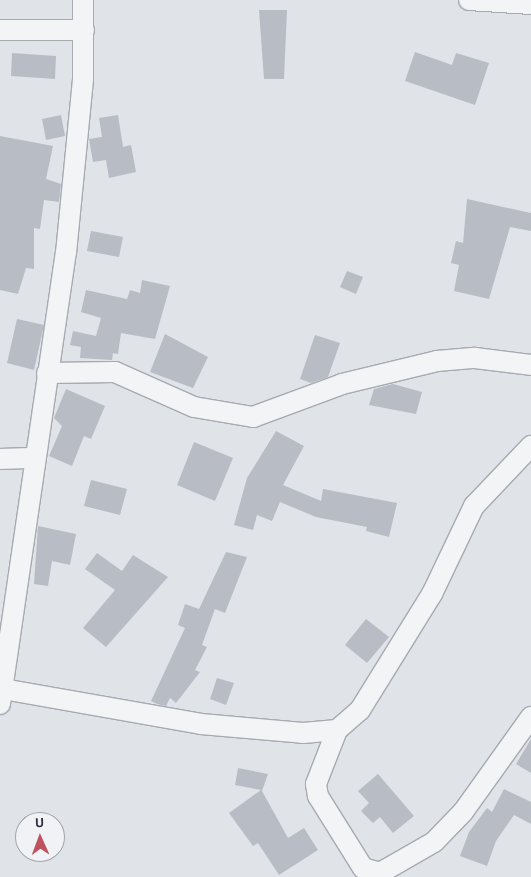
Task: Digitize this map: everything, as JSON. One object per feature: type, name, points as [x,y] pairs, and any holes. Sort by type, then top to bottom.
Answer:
[{"type":"street","points":[[83,0],[84,30],[66,252],[2,697],[201,724],[303,733],[337,730]]},
{"type":"street","points":[[469,0],[531,4]]},
{"type":"street","points":[[0,30],[84,30]]},
{"type":"street","points":[[47,374],[115,372],[194,408],[253,417],[342,384],[437,361],[475,358],[531,364]]},
{"type":"street","points":[[531,446],[474,506],[432,594],[360,710],[337,730],[316,784],[318,796],[363,868],[380,874],[434,842],[463,812],[531,717]]},
{"type":"street","points":[[0,459],[35,458]]},
{"type":"building","points":[[259,10],[287,10],[284,79],[264,79]]},
{"type":"building","points":[[415,52],[452,65],[456,53],[489,63],[475,105],[405,81]]},
{"type":"building","points":[[12,53],[56,56],[55,79],[11,76]]},
{"type":"building","points":[[61,115],[65,136],[46,140],[42,119]]},
{"type":"building","points":[[118,115],[123,147],[131,145],[136,172],[109,178],[106,160],[93,162],[89,139],[102,137],[99,118]]},
{"type":"building","points":[[0,136],[53,146],[46,179],[61,184],[59,202],[44,200],[40,229],[34,228],[34,269],[26,268],[18,294],[0,290]]},
{"type":"building","points":[[467,199],[531,213],[531,231],[510,227],[489,299],[454,291],[459,265],[451,263],[456,241],[463,243]]},
{"type":"building","points":[[91,231],[123,237],[119,257],[87,251]]},
{"type":"building","points":[[347,271],[363,277],[356,294],[340,287]]},
{"type":"building","points":[[142,280],[170,286],[155,339],[121,333],[118,354],[113,353],[112,360],[80,358],[81,347],[70,345],[73,331],[96,336],[101,318],[81,312],[86,290],[127,299],[130,290],[140,293]]},
{"type":"building","points":[[17,319],[44,325],[34,370],[7,363]]},
{"type":"building","points":[[165,334],[208,357],[193,388],[150,372]]},
{"type":"building","points":[[315,335],[340,343],[328,377],[311,383],[300,379]]},
{"type":"building","points":[[393,384],[422,392],[416,414],[369,405],[374,389]]},
{"type":"building","points":[[66,389],[105,406],[91,439],[84,436],[72,466],[49,456],[62,426],[54,418]]},
{"type":"building","points":[[276,431],[304,446],[283,485],[321,501],[323,489],[397,503],[389,537],[366,531],[367,527],[316,517],[280,502],[272,521],[257,515],[253,530],[234,525],[247,478]]},
{"type":"building","points":[[194,442],[233,458],[215,501],[177,485]]},
{"type":"building","points":[[91,480],[127,489],[120,515],[84,506]]},
{"type":"building","points":[[38,526],[76,534],[70,565],[52,561],[48,586],[34,584]]},
{"type":"building","points":[[226,552],[247,557],[225,613],[215,609],[202,645],[207,647],[195,670],[200,672],[176,703],[170,698],[166,706],[157,704],[151,701],[185,628],[178,625],[185,604],[199,609]]},
{"type":"building","points":[[97,553],[122,571],[133,555],[168,577],[106,647],[83,628],[115,590],[85,569]]},
{"type":"building","points":[[366,619],[389,637],[367,663],[345,645]]},
{"type":"building","points":[[217,678],[234,683],[226,705],[210,699]]},
{"type":"building","points":[[531,739],[531,773],[516,764]]},
{"type":"building","points":[[238,768],[268,774],[262,791],[288,838],[304,828],[318,850],[279,875],[258,843],[253,846],[229,813],[261,790],[235,785]]},
{"type":"building","points":[[378,774],[414,816],[393,833],[380,817],[373,823],[361,811],[369,803],[358,791]]},
{"type":"building","points":[[504,789],[531,802],[531,824],[514,815],[496,841],[487,866],[460,856],[469,832],[487,808],[492,812]]}]
